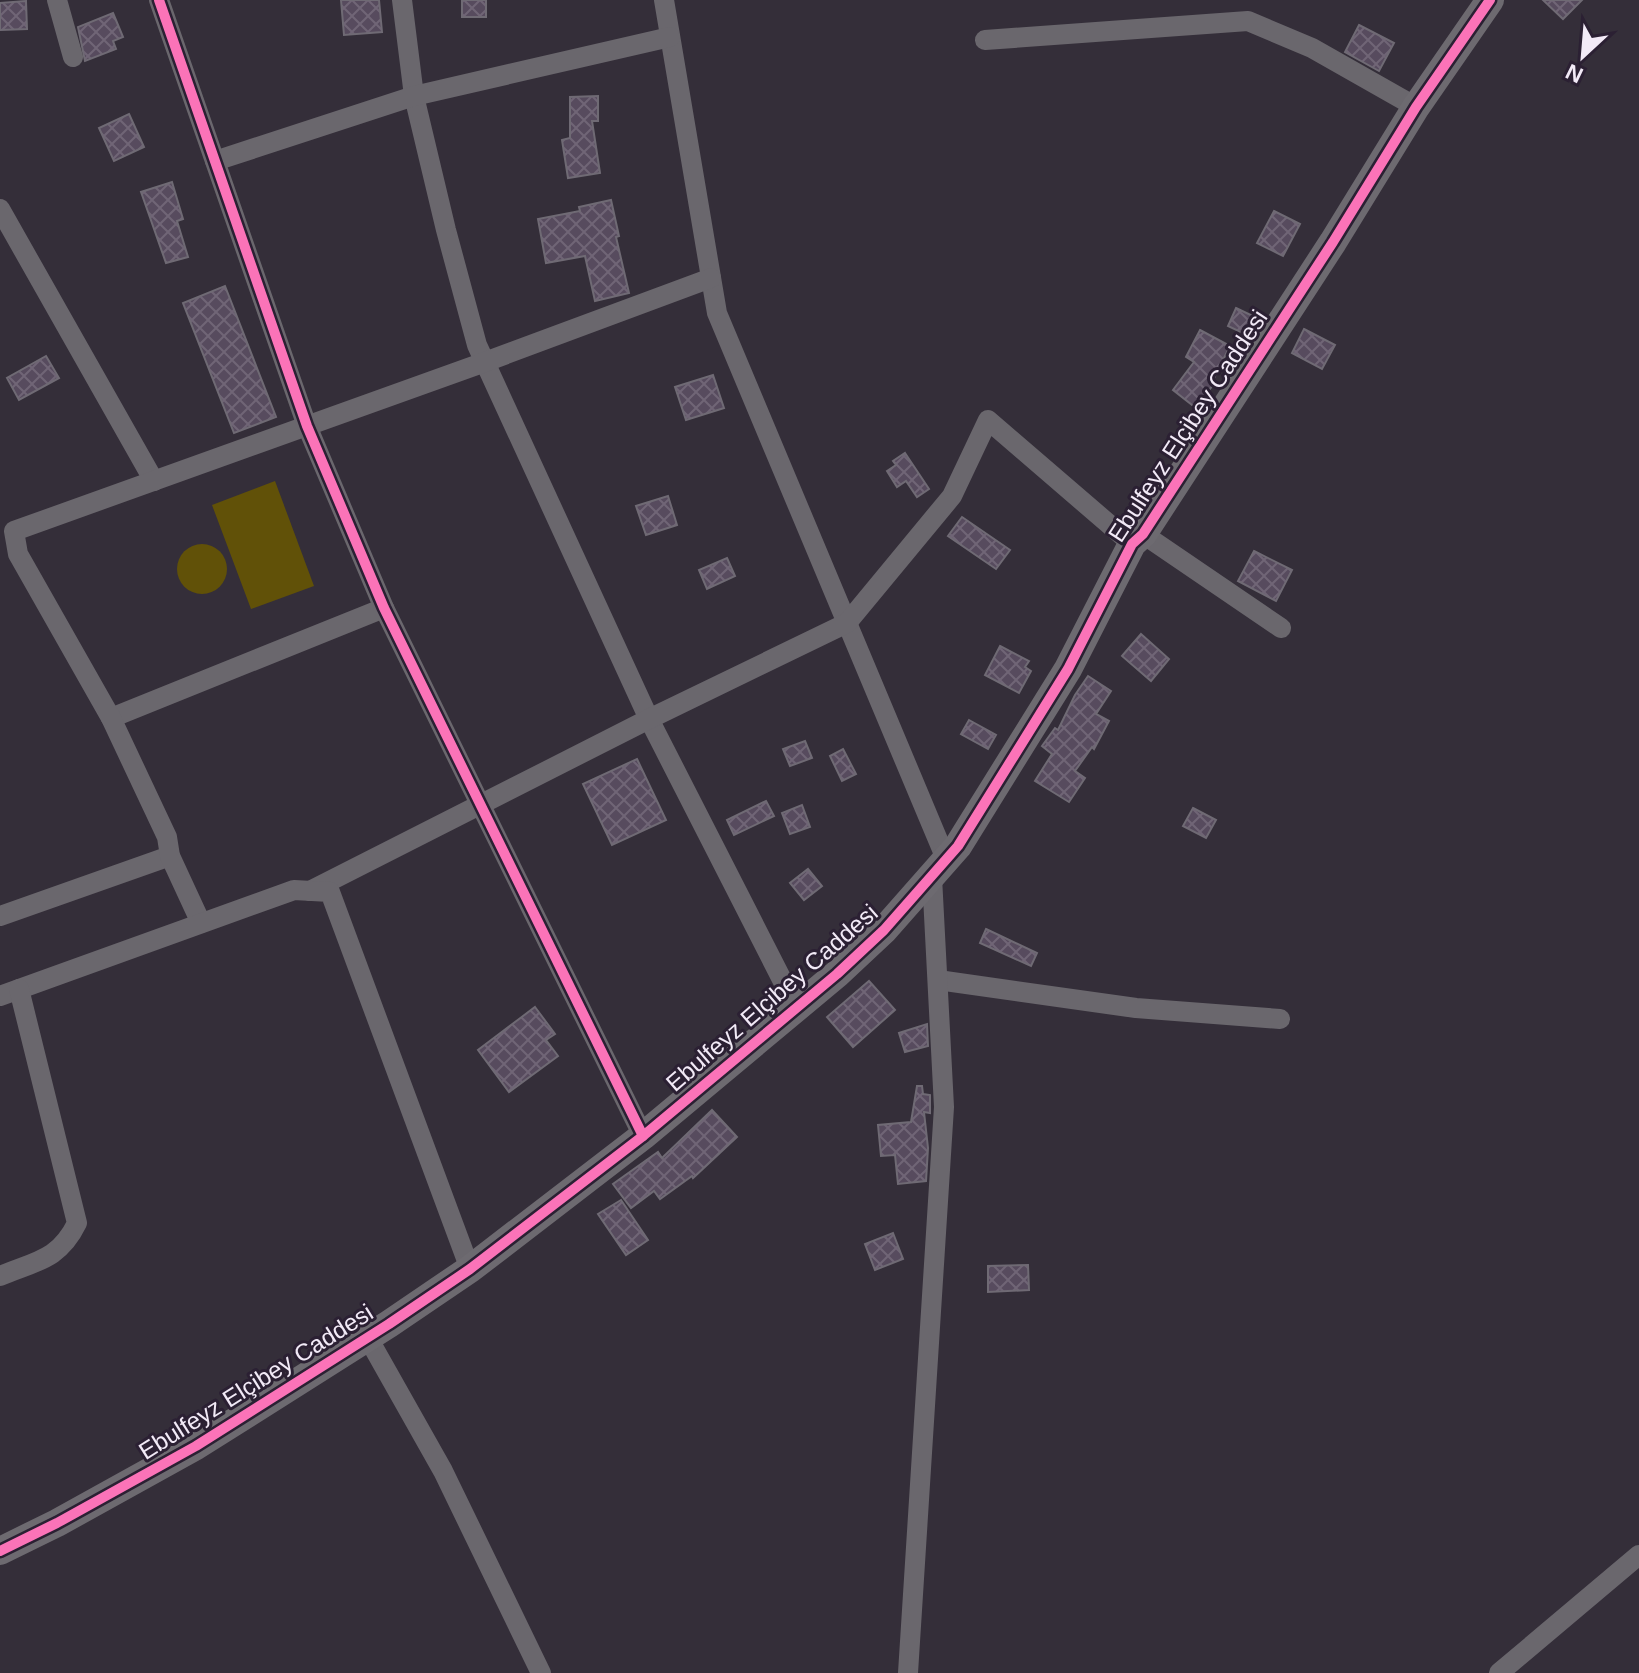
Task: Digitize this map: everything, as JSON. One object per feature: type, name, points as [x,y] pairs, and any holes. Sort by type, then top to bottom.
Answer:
[{"type":"street","points":[[57,0],[73,57]]},
{"type":"street","points":[[159,0],[307,426],[384,608],[643,1136]]},
{"type":"street","points":[[402,0],[414,96],[477,345],[649,719],[797,1009]]},
{"type":"street","points":[[664,0],[717,313],[847,623],[939,868],[938,980],[944,1107],[908,1673]]},
{"type":"street","name":"Ebulfeyz Elçibey Caddesi","points":[[0,1551],[196,1446],[368,1338],[470,1269],[643,1136],[797,1009],[884,930],[958,846],[1068,669],[1137,539],[1333,242],[1416,107],[1490,0]]},
{"type":"street","points":[[985,40],[1248,21],[1312,48],[1416,107]]},
{"type":"street","points":[[215,161],[414,96],[670,37]]},
{"type":"street","points":[[0,209],[154,481]]},
{"type":"street","points":[[201,923],[170,856],[167,837],[111,718],[18,554],[14,531],[711,278]]},
{"type":"street","points":[[310,891],[649,719],[847,623],[952,496],[988,420],[1137,539],[1281,628]]},
{"type":"street","points":[[111,718],[384,608]]},
{"type":"street","points":[[0,916],[170,856]]},
{"type":"street","points":[[0,1276],[58,1252],[77,1223],[9,993],[294,890],[330,892],[470,1269]]},
{"type":"street","points":[[938,980],[1136,1008],[1280,1019]]},
{"type":"street","points":[[368,1338],[443,1471],[541,1673]]},
{"type":"street","points":[[1499,1673],[1639,1555]]},
{"type":"shaded area","points":[[275,481],[314,586],[251,609],[212,505]]},
{"type":"shaded area","points":[[202,544],[220,551],[227,569],[220,587],[202,594],[184,587],[177,569],[184,551]]},
{"type":"building","points":[[341,0],[379,0],[382,32],[344,35]]},
{"type":"building","points":[[462,0],[486,0],[486,17],[462,17]]},
{"type":"building","points":[[1543,0],[1582,0],[1563,19]]},
{"type":"building","points":[[26,1],[27,29],[0,30],[0,3]]},
{"type":"building","points":[[113,13],[123,37],[113,41],[116,49],[85,61],[78,27]]},
{"type":"building","points":[[1359,25],[1394,43],[1379,71],[1345,52]]},
{"type":"building","points":[[598,96],[598,121],[592,121],[600,173],[568,178],[562,140],[570,138],[570,97]]},
{"type":"building","points":[[129,114],[144,147],[114,161],[99,128]]},
{"type":"building","points":[[172,182],[183,219],[177,221],[188,257],[166,263],[141,192]]},
{"type":"building","points":[[611,200],[629,293],[595,301],[585,256],[546,263],[538,219],[580,211],[579,207]]},
{"type":"building","points":[[1274,211],[1300,224],[1283,256],[1257,243]]},
{"type":"building","points":[[225,286],[276,417],[234,433],[183,303]]},
{"type":"building","points":[[1236,308],[1257,318],[1249,336],[1228,326]]},
{"type":"building","points":[[1304,329],[1335,345],[1322,369],[1292,353]]},
{"type":"building","points":[[1200,330],[1230,346],[1213,380],[1215,382],[1196,408],[1173,390],[1194,362],[1186,357]]},
{"type":"building","points":[[46,356],[59,378],[19,400],[7,378]]},
{"type":"building","points":[[713,375],[724,408],[686,420],[675,387]]},
{"type":"building","points":[[905,453],[929,489],[917,497],[906,481],[897,487],[887,471],[896,465],[893,461]]},
{"type":"building","points":[[668,496],[677,525],[646,535],[636,506]]},
{"type":"building","points":[[962,517],[1010,550],[996,569],[948,536]]},
{"type":"building","points":[[1254,551],[1292,570],[1276,601],[1238,581]]},
{"type":"building","points":[[727,558],[735,576],[707,589],[699,570]]},
{"type":"building","points":[[1141,634],[1169,659],[1151,681],[1122,656]]},
{"type":"building","points":[[1000,646],[1029,661],[1025,667],[1031,671],[1019,693],[985,675]]},
{"type":"building","points":[[1088,676],[1111,691],[1096,714],[1109,721],[1094,749],[1092,747],[1075,771],[1085,778],[1069,802],[1035,781],[1052,754],[1042,746],[1055,728],[1058,730]]},
{"type":"building","points":[[969,720],[996,735],[988,749],[961,734]]},
{"type":"building","points":[[805,741],[812,758],[790,766],[783,749]]},
{"type":"building","points":[[843,749],[856,774],[842,781],[830,756]]},
{"type":"building","points":[[637,759],[666,820],[612,845],[583,784]]},
{"type":"building","points":[[766,801],[774,816],[734,835],[727,820]]},
{"type":"building","points":[[802,805],[810,827],[790,834],[782,813]]},
{"type":"building","points":[[1193,808],[1216,820],[1206,838],[1183,826]]},
{"type":"building","points":[[808,869],[822,886],[804,900],[790,883]]},
{"type":"building","points":[[986,929],[1037,953],[1031,966],[980,943]]},
{"type":"building","points":[[869,981],[895,1010],[853,1047],[827,1017]]},
{"type":"building","points":[[535,1007],[555,1034],[546,1040],[558,1056],[509,1092],[478,1050]]},
{"type":"building","points":[[927,1024],[928,1046],[905,1052],[899,1033]]},
{"type":"building","points":[[917,1086],[922,1086],[923,1094],[930,1095],[930,1113],[924,1112],[928,1148],[926,1181],[898,1184],[895,1155],[881,1156],[878,1125],[911,1122]]},
{"type":"building","points":[[712,1110],[737,1137],[693,1178],[660,1199],[654,1191],[631,1208],[613,1184],[658,1152],[662,1158]]},
{"type":"building","points":[[621,1200],[648,1240],[626,1255],[598,1214]]},
{"type":"building","points":[[893,1233],[903,1259],[875,1270],[865,1244]]},
{"type":"building","points":[[1028,1265],[1029,1290],[988,1292],[988,1266]]},
{"type":"cycle path","points":[[159,0],[307,426],[384,608],[643,1136]]},
{"type":"cycle path","points":[[0,1551],[196,1446],[470,1269],[643,1136],[837,974],[884,930],[958,846],[1068,669],[1132,544],[1143,534],[1333,242],[1416,107],[1490,0]]}]
